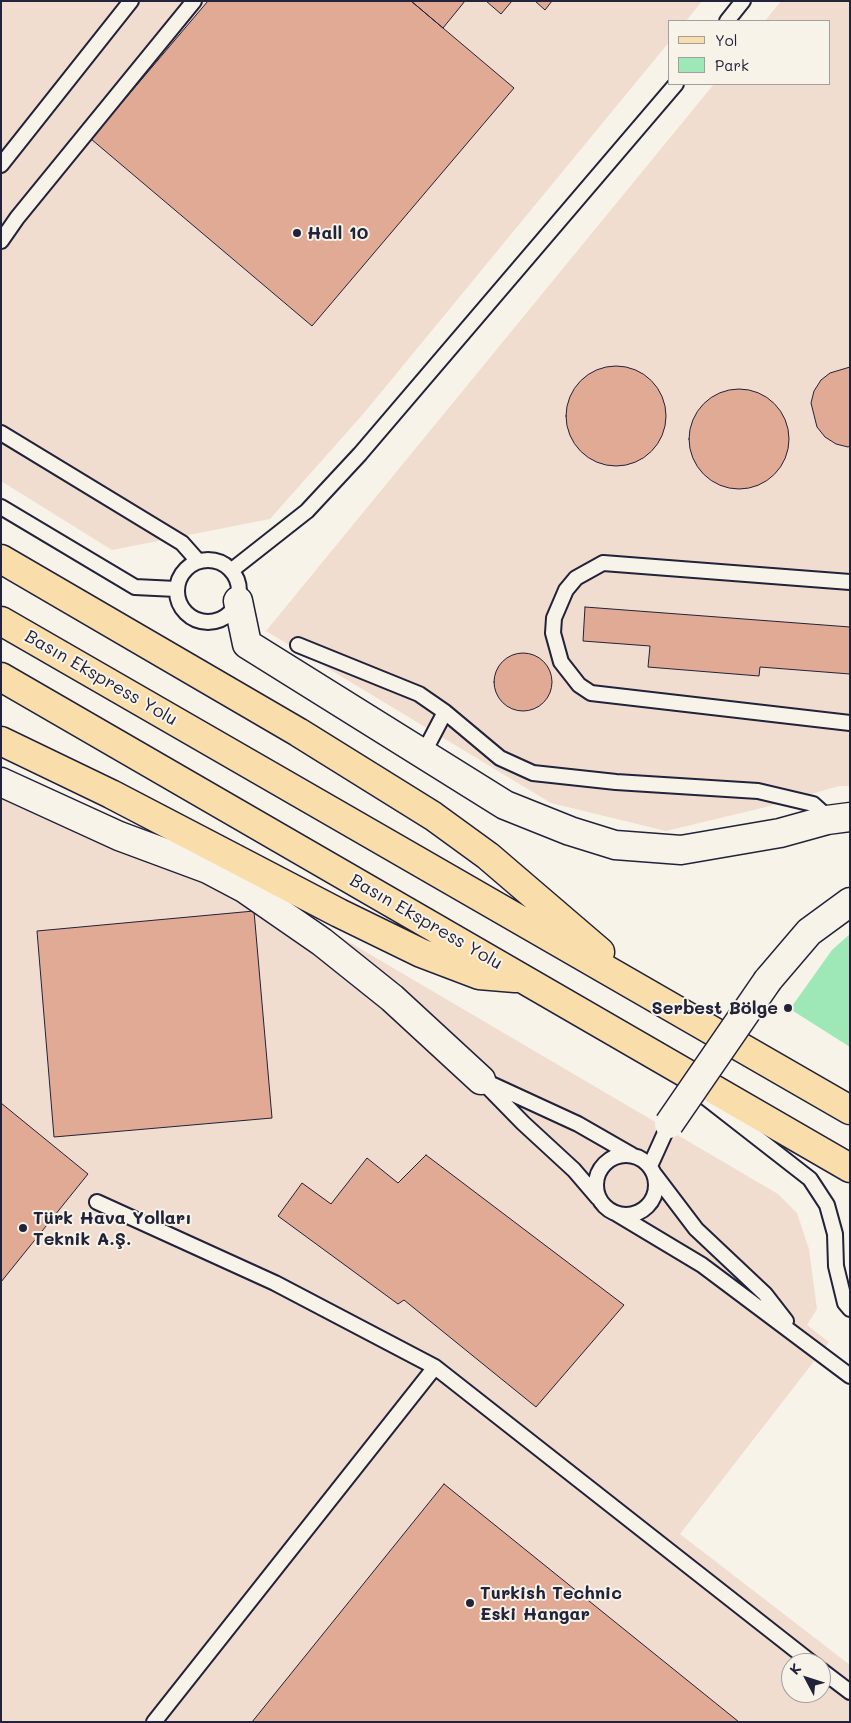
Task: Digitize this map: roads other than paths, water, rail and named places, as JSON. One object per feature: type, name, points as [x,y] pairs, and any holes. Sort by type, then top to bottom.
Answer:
[{"type":"main road","points":[[1,559],[298,732],[433,816],[488,856],[644,992]]},
{"type":"main road","name":"Basın Ekspress Yolu","points":[[1,621],[850,1110]]},
{"type":"main road","name":"Basın Ekspress Yolu","points":[[1,677],[850,1168]]},
{"type":"main road","points":[[1,741],[111,794],[339,913],[421,953],[479,975],[526,979]]},
{"type":"street","points":[[238,601],[247,644],[505,805],[570,831],[615,845],[681,850],[780,834],[838,818]]},
{"type":"street","points":[[1,782],[119,836],[208,869],[244,888],[322,942],[392,998],[481,1080]]},
{"type":"street","points":[[669,1124],[768,980],[809,932],[850,902]]},
{"type":"lane","points":[[1,165],[131,1]]},
{"type":"lane","points":[[1,242],[17,218],[194,1]]},
{"type":"lane","points":[[727,20],[743,1]]},
{"type":"lane","points":[[232,570],[307,511],[360,454],[675,85]]},
{"type":"lane","points":[[1,433],[175,538],[198,561]]},
{"type":"lane","points":[[1,506],[135,588],[176,589]]},
{"type":"lane","points":[[198,561],[216,561],[232,570],[238,580],[238,601],[226,617],[207,622],[197,621],[182,608],[176,589],[180,577],[187,568],[198,561]]},
{"type":"lane","points":[[850,582],[602,563],[576,578],[566,590],[556,611],[553,633],[561,662],[579,685],[591,693],[850,723]]},
{"type":"lane","points":[[298,645],[419,694],[445,712],[485,748],[508,762],[533,773],[616,782],[758,791],[813,804],[824,814],[838,818]]},
{"type":"lane","points":[[423,754],[445,712]]},
{"type":"lane","points":[[652,1055],[766,1147],[810,1179],[827,1205],[835,1234],[836,1266],[845,1303],[850,1308]]},
{"type":"lane","points":[[481,1080],[578,1124],[644,1163],[696,1228],[765,1294],[795,1334]]},
{"type":"lane","points":[[481,1080],[523,1123],[574,1170],[601,1202],[617,1214],[702,1265],[850,1376]]},
{"type":"lane","points":[[644,1163],[669,1124]]},
{"type":"lane","points":[[601,1202],[596,1185],[601,1168],[614,1157],[644,1163]]},
{"type":"lane","points":[[617,1214],[628,1215],[638,1212],[648,1206],[654,1197],[656,1186],[644,1163]]},
{"type":"lane","points":[[96,1202],[276,1283],[435,1368],[799,1653]]},
{"type":"lane","points":[[154,1722],[435,1368]]},
{"type":"lane","points":[[831,1678],[850,1692]]},
{"type":"place","name":"Hall 10","points":[[297,233]]},
{"type":"place","name":"Serbest Bölge","points":[[788,1008]]},
{"type":"place","name":"Türk Hava Yolları Teknik A.Ş.","points":[[23,1228]]},
{"type":"place","name":"Turkish Technic Eski Hangar","points":[[470,1603]]}]
